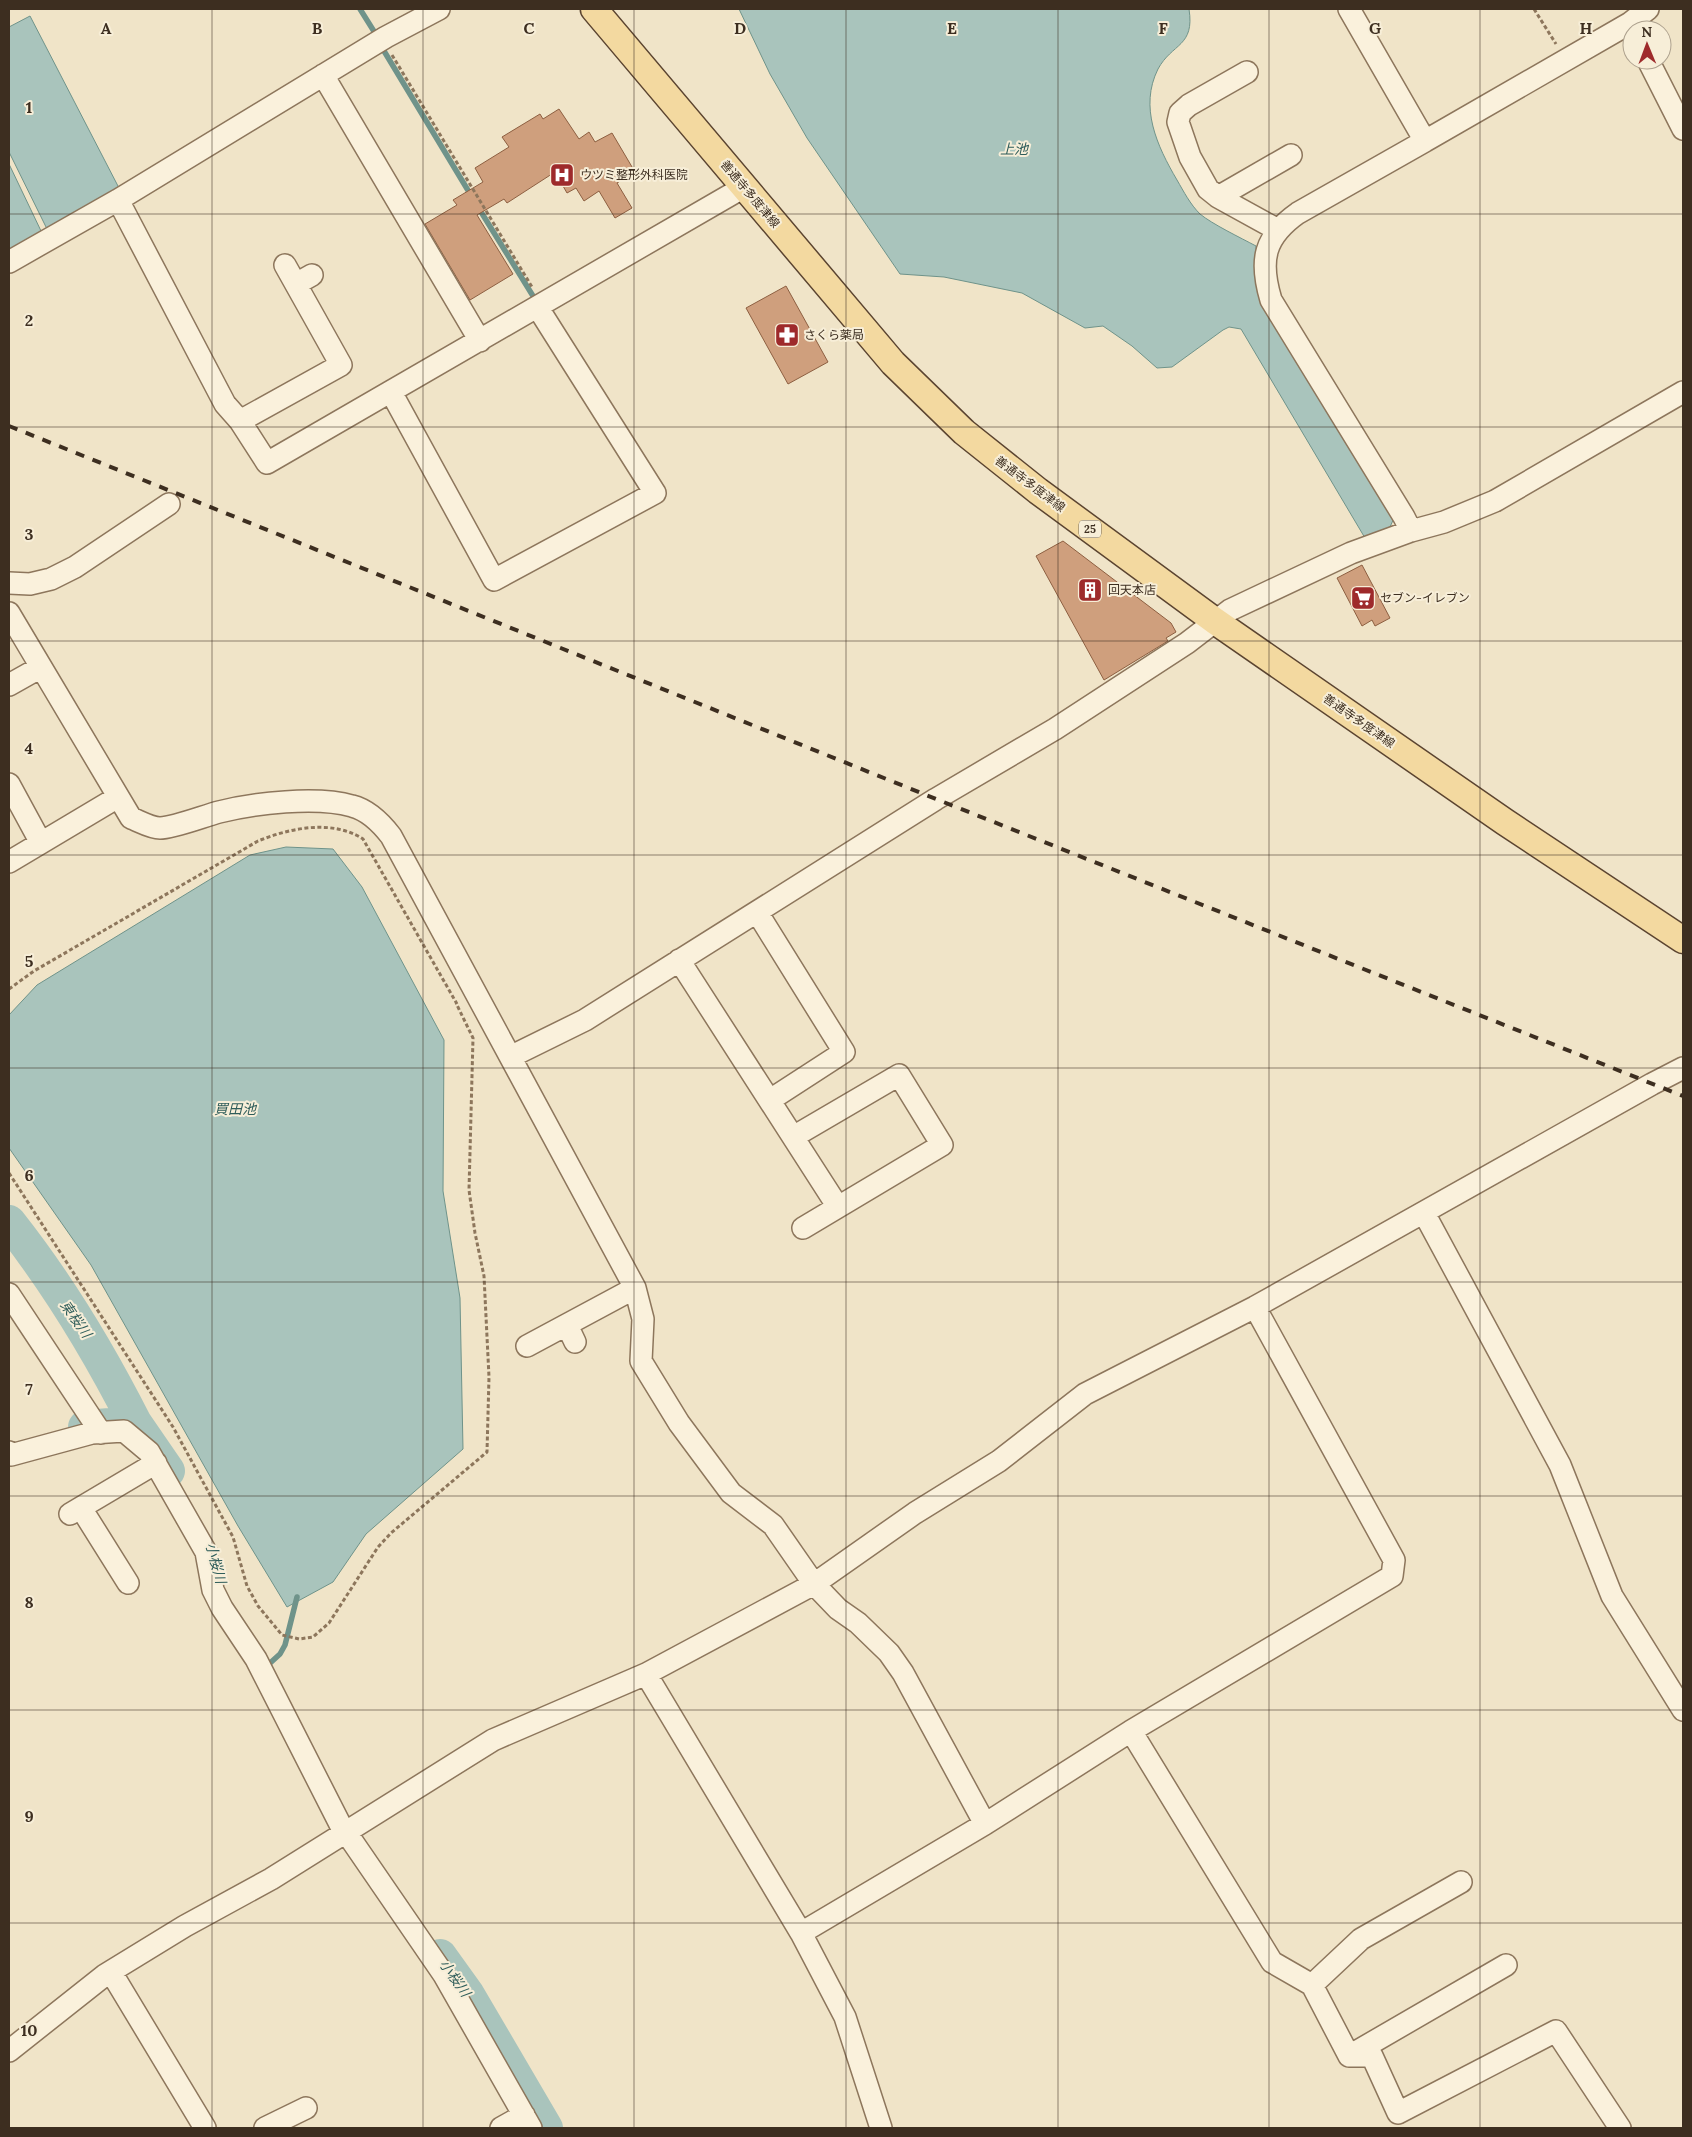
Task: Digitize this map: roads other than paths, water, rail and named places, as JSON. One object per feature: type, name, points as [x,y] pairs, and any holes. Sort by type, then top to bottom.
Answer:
[{"type":"main road","name":"善通寺多度津線","points":[[594,9],[893,363],[964,432],[1038,491],[1215,621],[1505,822],[1683,940]]},
{"type":"street","points":[[9,262],[118,200],[382,39],[439,9]]},
{"type":"street","points":[[1349,9],[1425,140]]},
{"type":"street","points":[[1638,20],[1648,9]]},
{"type":"street","points":[[1410,531],[1404,517],[1271,300],[1266,284],[1268,245],[1282,224],[1298,212],[1566,60],[1622,32]]},
{"type":"street","points":[[1653,70],[1683,129]]},
{"type":"street","points":[[1247,72],[1189,105],[1180,112],[1178,122],[1190,157],[1208,189],[1218,197],[1278,230]]},
{"type":"street","points":[[323,75],[480,341]]},
{"type":"street","points":[[1218,197],[1291,155]]},
{"type":"street","points":[[118,200],[225,404],[240,421],[267,463],[744,188]]},
{"type":"street","points":[[240,421],[340,365],[304,280],[285,265]]},
{"type":"street","points":[[391,392],[494,580],[655,493],[540,306]]},
{"type":"street","points":[[512,1056],[585,1020],[936,799],[1055,730],[1187,643],[1230,610],[1351,553],[1410,531],[1444,522],[1495,500],[1683,392]]},
{"type":"street","points":[[9,583],[30,584],[51,579],[74,567],[169,504]]},
{"type":"street","points":[[9,613],[131,818],[159,828],[222,811],[286,802],[321,802],[352,806],[366,812],[382,824],[391,836],[512,1056],[635,1288],[643,1319],[641,1361],[678,1423],[731,1493],[773,1525],[814,1584],[838,1609],[858,1623],[894,1659],[985,1824]]},
{"type":"street","points":[[9,686],[41,667]]},
{"type":"street","points":[[9,784],[41,843]]},
{"type":"street","points":[[9,862],[118,797]]},
{"type":"street","points":[[757,912],[844,1052],[770,1100]]},
{"type":"street","points":[[680,960],[838,1207]]},
{"type":"street","points":[[9,2051],[111,1972],[184,1926],[271,1879],[493,1740],[646,1674],[814,1584],[915,1513],[999,1461],[1085,1394],[1254,1307],[1683,1068]]},
{"type":"street","points":[[793,1137],[899,1075],[942,1144],[803,1228]]},
{"type":"street","points":[[1424,1213],[1560,1465],[1612,1596],[1683,1710]]},
{"type":"street","points":[[527,1346],[571,1333],[635,1288]]},
{"type":"street","points":[[9,1294],[98,1428]]},
{"type":"street","points":[[800,1933],[985,1824],[1131,1731],[1392,1576],[1394,1560],[1254,1307]]},
{"type":"street","points":[[10,1453],[98,1428],[124,1431],[150,1452],[206,1552],[213,1590],[222,1608],[256,1659],[344,1832],[444,1975],[527,2122],[501,2128]]},
{"type":"street","points":[[128,1583],[76,1511],[156,1463]]},
{"type":"street","points":[[646,1674],[800,1933],[845,2017],[881,2128]]},
{"type":"street","points":[[1131,1731],[1272,1962],[1312,1985],[1349,2056]]},
{"type":"street","points":[[1312,1985],[1361,1939],[1461,1882]]},
{"type":"street","points":[[1349,2056],[1506,1964]]},
{"type":"street","points":[[111,1972],[205,2128]]},
{"type":"street","points":[[1349,2056],[1372,2056],[1398,2113],[1556,2031],[1620,2128]]},
{"type":"street","points":[[265,2128],[306,2108]]},
{"type":"water","name":"上池","points":[[739,9],[1189,9],[1189,31],[1186,38],[1158,69],[1153,83],[1150,112],[1157,140],[1182,189],[1200,214],[1256,246],[1257,282],[1394,518],[1390,527],[1365,538],[1241,329],[1229,327],[1172,367],[1157,368],[1132,346],[1103,326],[1085,328],[1022,293],[944,277],[900,274],[807,138],[770,74]]},
{"type":"water","points":[[30,16],[119,188],[47,229],[9,152],[9,27]]},
{"type":"water","points":[[9,164],[42,233],[9,251]]},
{"type":"water","name":"買田池","points":[[286,847],[333,849],[362,887],[444,1040],[443,1191],[460,1298],[463,1449],[366,1534],[333,1582],[287,1607],[238,1526],[91,1265],[9,1148],[9,1015],[37,985],[250,855]]},
{"type":"waterway","points":[[360,9],[375,33]]},
{"type":"waterway","points":[[381,46],[472,197]]},
{"type":"waterway","points":[[478,207],[533,296]]},
{"type":"waterway","name":"東桜川","points":[[9,1222],[77,1319],[135,1423]]},
{"type":"waterway","name":"小桜川","points":[[85,1427],[135,1423],[168,1471]]},
{"type":"waterway","points":[[269,1664],[280,1654],[285,1645],[297,1597]]},
{"type":"waterway","name":"小桜川","points":[[440,1956],[468,1995],[546,2128]]},
{"type":"railway","points":[[9,426],[936,799],[1683,1096]]},
{"type":"place","name":"ウツミ整形外科医院","points":[[562,175]]},
{"type":"place","name":"さくら薬局","points":[[787,335]]},
{"type":"place","name":"回天本店","points":[[1090,590]]},
{"type":"place","name":"セブン-イレブン","points":[[1363,598]]}]
